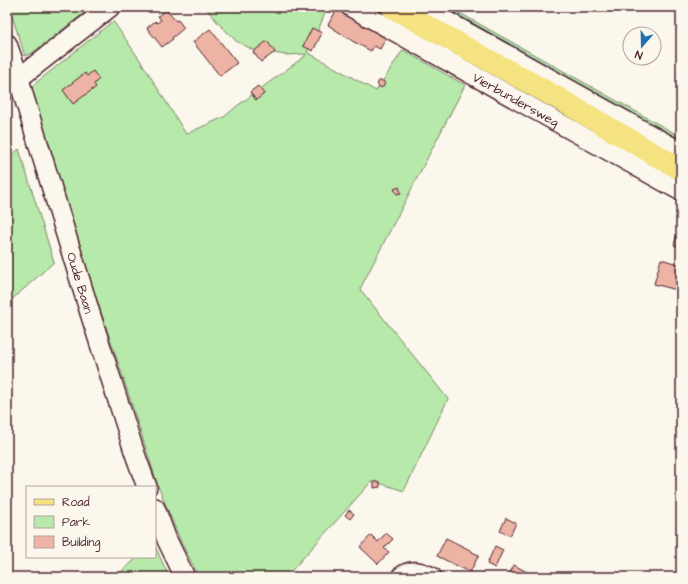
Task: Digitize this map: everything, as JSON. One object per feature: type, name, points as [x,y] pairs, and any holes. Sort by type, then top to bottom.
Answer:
[{"type":"main road","name":"Vierbundersweg","points":[[392,7],[561,100],[681,169]]},
{"type":"street","points":[[19,78],[110,7]]},
{"type":"street","name":"Vierbundersweg","points":[[351,7],[681,191]]},
{"type":"street","points":[[421,7],[681,152]]},
{"type":"street","name":"Oude Baan","points":[[7,44],[19,78],[92,321],[147,486]]},
{"type":"street","points":[[156,511],[167,540],[185,577]]},
{"type":"street","points":[[401,577],[402,575],[411,571],[421,572],[432,577]]},
{"type":"green space","points":[[9,7],[92,7],[32,53],[25,56]]},
{"type":"green space","points":[[205,7],[326,7],[327,8],[315,38],[307,52],[376,91],[403,50],[465,85],[360,289],[448,399],[404,491],[376,482],[371,482],[286,577],[199,577],[181,542],[158,486],[94,292],[34,99],[32,86],[113,21],[142,63],[186,134],[224,117],[306,54],[286,55],[253,50],[236,41]]},
{"type":"green space","points":[[444,7],[449,7],[676,134],[681,137],[681,140]]},
{"type":"green space","points":[[19,149],[54,262],[7,304],[7,159]]},
{"type":"green space","points":[[156,548],[169,577],[115,577],[137,558],[156,558]]},
{"type":"water","points":[[440,7],[444,7],[462,17],[681,141]]},
{"type":"building","points":[[337,9],[386,38],[380,49],[374,46],[371,51],[328,25]]},
{"type":"building","points":[[166,10],[176,21],[178,20],[184,28],[162,47],[147,28],[155,21],[157,23],[161,20],[158,16]]},
{"type":"building","points":[[312,28],[322,33],[313,51],[303,46]]},
{"type":"building","points":[[210,29],[237,63],[220,76],[193,42]]},
{"type":"building","points":[[267,41],[275,52],[261,62],[253,52]]},
{"type":"building","points":[[93,71],[99,79],[94,84],[96,87],[73,104],[63,90],[85,73],[87,76]]},
{"type":"building","points":[[381,80],[384,81],[384,87],[381,88],[378,87],[377,84],[378,81]]},
{"type":"building","points":[[258,86],[264,94],[256,100],[250,92]]},
{"type":"building","points":[[399,187],[401,193],[397,194],[394,189]]},
{"type":"building","points":[[678,230],[681,231],[681,247],[674,245]]},
{"type":"building","points":[[661,259],[681,265],[681,291],[654,284]]},
{"type":"building","points":[[374,482],[380,482],[380,487],[374,488]]},
{"type":"building","points":[[349,510],[354,514],[350,519],[345,515]]},
{"type":"building","points":[[506,518],[516,523],[510,536],[500,531]]},
{"type":"building","points":[[386,533],[393,539],[384,548],[389,552],[378,564],[360,547],[371,535],[378,542]]},
{"type":"building","points":[[446,538],[479,555],[470,572],[437,556]]},
{"type":"building","points":[[495,546],[503,550],[495,568],[487,564]]},
{"type":"building","points":[[514,565],[527,572],[526,574],[533,577],[508,577]]}]
